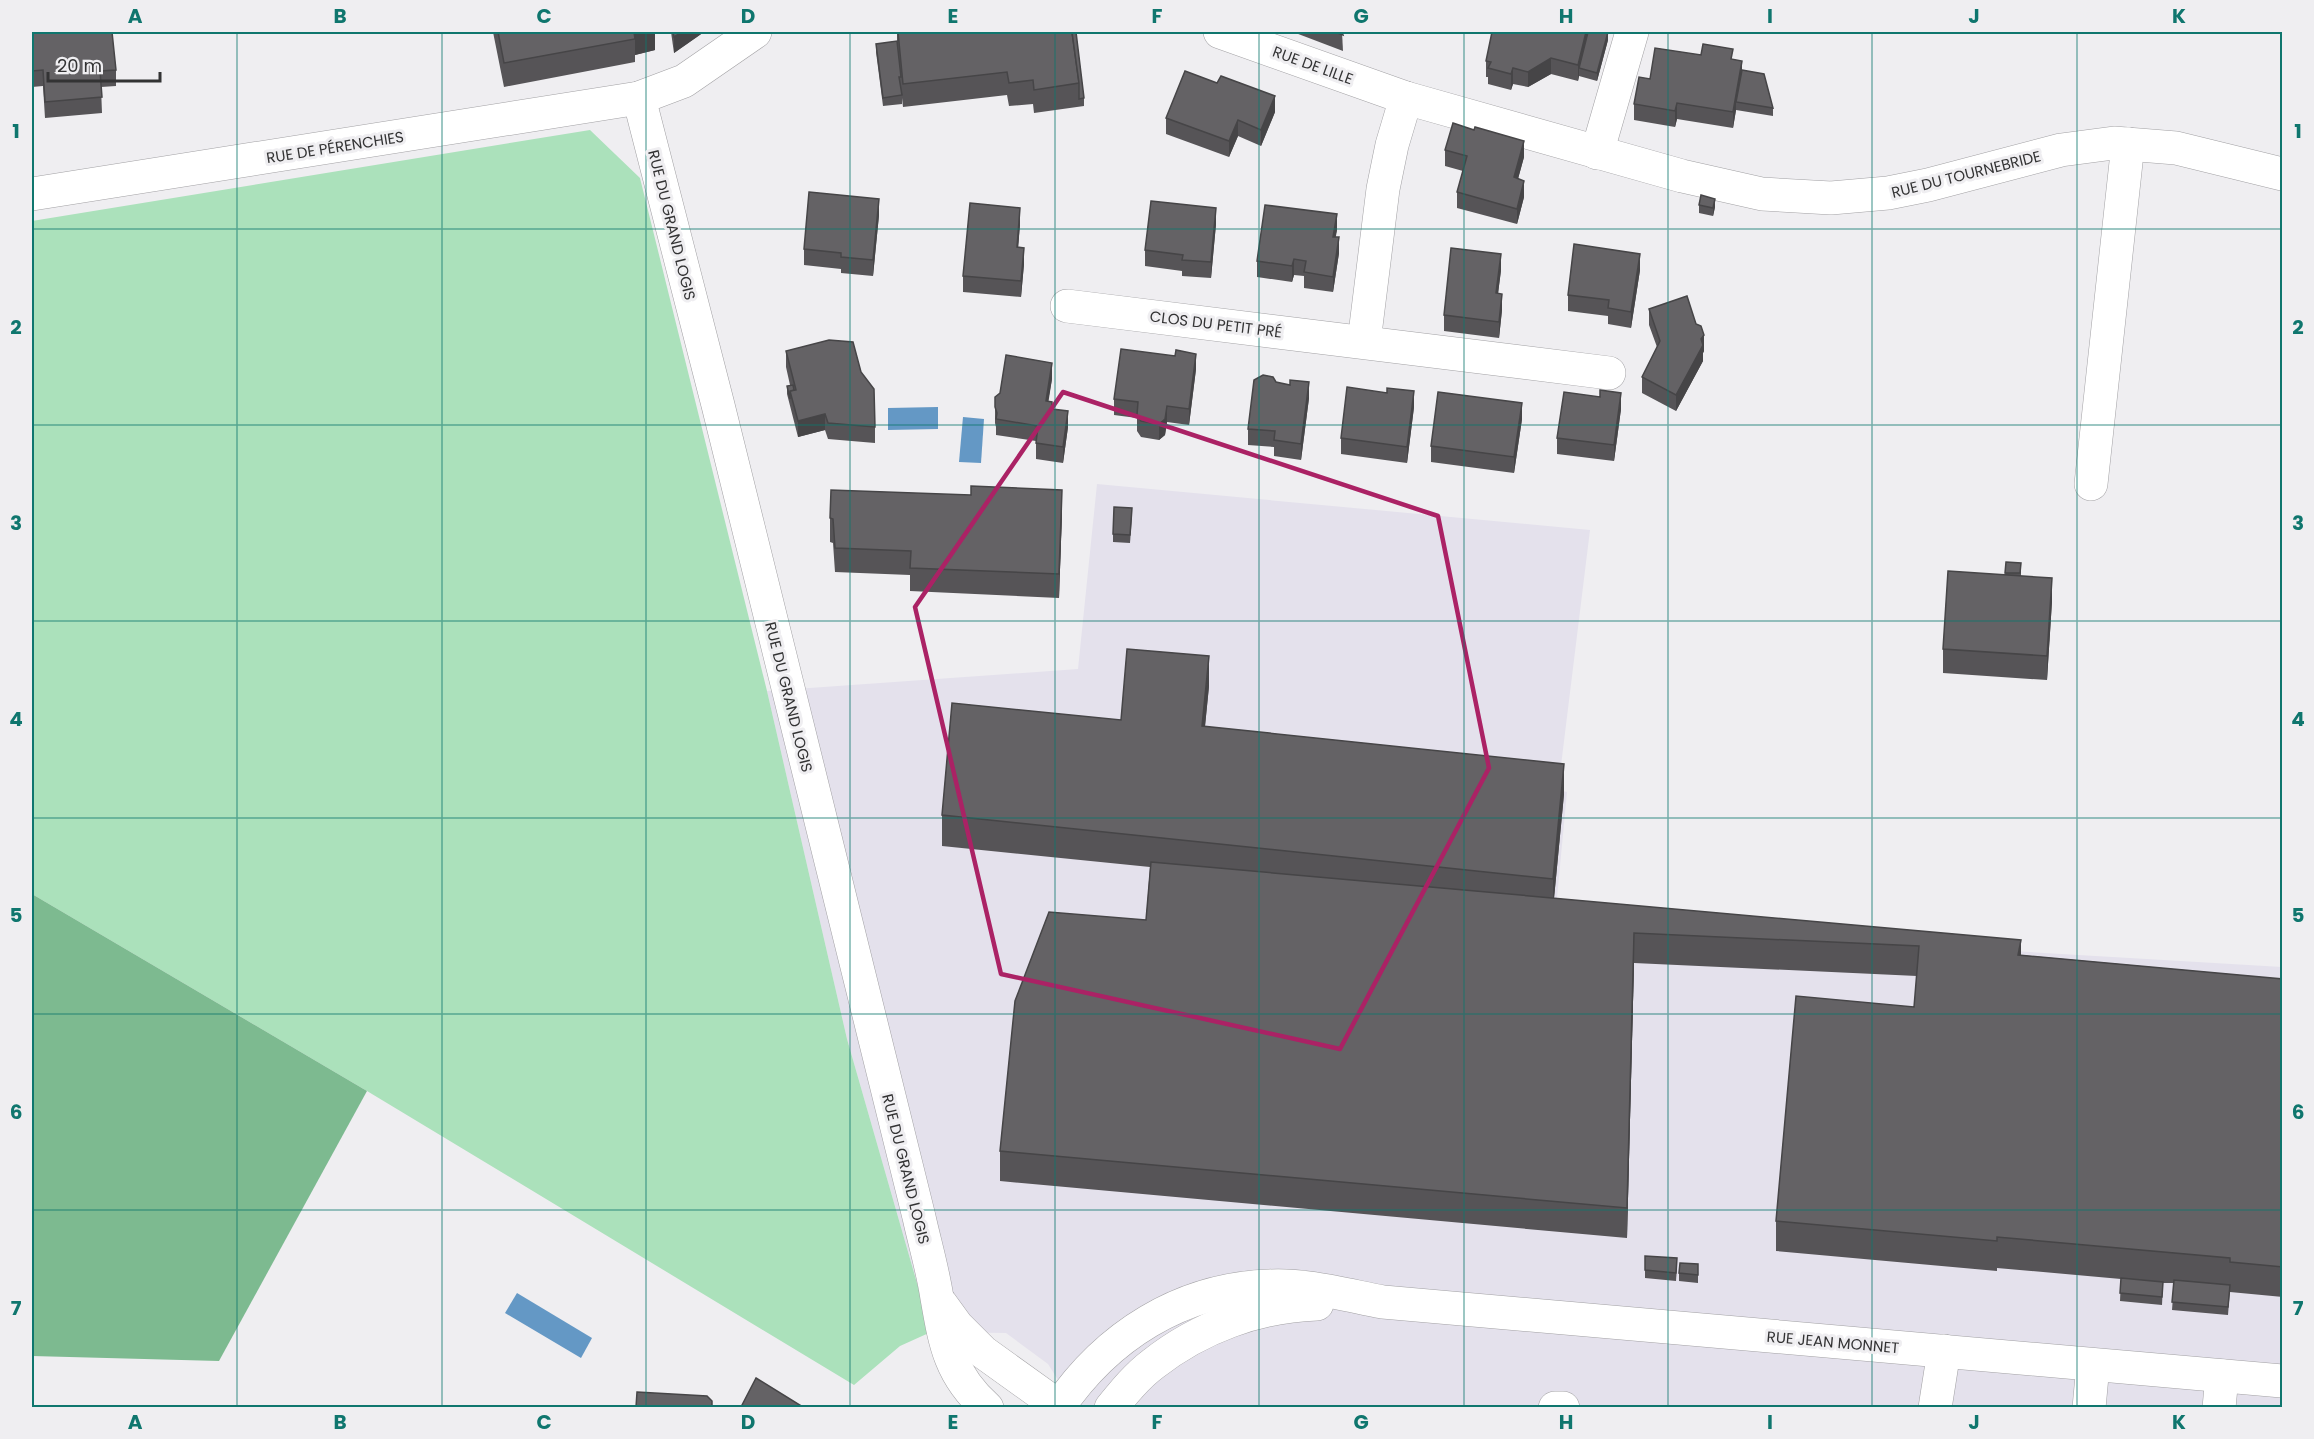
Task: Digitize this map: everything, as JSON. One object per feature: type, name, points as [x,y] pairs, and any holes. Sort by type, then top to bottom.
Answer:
[{"type":"street","name":"RUE DE PÉRENCHIES","points":[[32,194],[639,98],[684,81],[755,32]]},
{"type":"street","name":"RUE DE LILLE","points":[[1220,32],[1406,98]]},
{"type":"street","points":[[1598,153],[1632,32]]},
{"type":"street","name":"RUE DU GRAND LOGIS","points":[[639,98],[718,405],[937,1297],[940,1323],[950,1358],[966,1386],[987,1407]]},
{"type":"street","name":"RUE DU TOURNEBRIDE","points":[[1406,98],[1682,176],[1762,194],[1831,198],[1888,193],[1928,185],[2069,148],[2128,144],[2176,148],[2283,174]]},
{"type":"street","points":[[1364,342],[1383,189],[1392,145],[1406,98]]},
{"type":"street","points":[[2091,484],[2128,144]]},
{"type":"street","name":"CLOS DU PETIT PRÉ","points":[[1067,306],[1609,373]]},
{"type":"street","name":"RUE JEAN MONNET","points":[[1060,1407],[1093,1363],[1132,1330],[1164,1311],[1200,1297],[1269,1286],[1308,1288],[1383,1302],[2093,1365],[2220,1392],[2283,1382]]},
{"type":"street","name":"RUE DU GRAND LOGIS","points":[[937,1297],[957,1326],[983,1352],[1060,1407]]},
{"type":"street","name":"RUE JEAN MONNET","points":[[1111,1407],[1137,1378],[1154,1364],[1190,1339],[1236,1319],[1280,1307],[1383,1302]]},
{"type":"street","points":[[1935,1407],[1944,1352]]},
{"type":"street","points":[[2089,1407],[2093,1365]]},
{"type":"street","points":[[1555,1407],[1563,1407]]},
{"type":"highlighted area","points":[[1063,392],[1438,516],[1489,768],[1340,1049],[1001,974],[915,607]]},
{"type":"shaded area","points":[[1097,484],[1590,530],[1558,790],[1567,792],[1555,919],[1641,929],[2282,967],[2282,1407],[1075,1407],[1048,1364],[1006,1333],[931,1332],[847,1039],[767,691],[1078,669]]},
{"type":"green space","points":[[590,130],[640,178],[767,691],[847,1039],[931,1332],[900,1346],[854,1385],[367,1091],[32,894],[32,221]]},
{"type":"green space","points":[[32,894],[367,1091],[219,1361],[32,1356]]},
{"type":"water","points":[[938,407],[938,429],[888,430],[888,408]]},
{"type":"water","points":[[963,417],[984,419],[981,463],[959,462]]},
{"type":"water","points":[[517,1293],[592,1338],[581,1358],[505,1313]]},
{"type":"building","points":[[32,32],[112,32],[116,70],[100,71],[102,97],[45,102],[43,70],[32,71]]},
{"type":"building","points":[[498,32],[634,32],[635,39],[504,63]]},
{"type":"building","points":[[898,32],[1072,32],[1079,83],[1034,90],[1033,80],[1009,83],[1007,72],[903,84]]},
{"type":"building","points":[[1072,32],[1076,32],[1084,98],[1079,99],[1079,83]]},
{"type":"building","points":[[1492,32],[1586,32],[1578,65],[1551,58],[1528,72],[1513,68],[1511,74],[1488,68],[1491,62],[1486,61]]},
{"type":"building","points":[[1588,32],[1608,32],[1597,73],[1579,68]]},
{"type":"building","points":[[897,41],[902,95],[883,98],[876,44]]},
{"type":"building","points":[[1703,44],[1733,49],[1731,59],[1742,61],[1733,112],[1677,103],[1675,111],[1634,104],[1639,77],[1650,79],[1655,48],[1701,55]]},
{"type":"building","points":[[1742,70],[1764,74],[1773,108],[1736,102]]},
{"type":"building","points":[[1185,71],[1217,83],[1221,76],[1275,96],[1261,130],[1238,120],[1229,141],[1166,118]]},
{"type":"building","points":[[1453,123],[1524,141],[1514,177],[1524,181],[1517,209],[1457,192],[1467,156],[1445,150]]},
{"type":"building","points":[[809,192],[879,199],[873,260],[841,257],[841,253],[804,249]]},
{"type":"building","points":[[1701,195],[1715,199],[1713,208],[1699,205]]},
{"type":"building","points":[[1151,201],[1216,208],[1211,262],[1182,260],[1183,255],[1145,250]]},
{"type":"building","points":[[970,203],[1020,208],[1017,247],[1024,248],[1021,281],[963,276]]},
{"type":"building","points":[[1265,205],[1337,214],[1333,237],[1339,237],[1333,277],[1304,272],[1306,261],[1294,259],[1292,266],[1257,261]]},
{"type":"building","points":[[1574,244],[1640,254],[1631,312],[1608,308],[1609,300],[1568,295]]},
{"type":"building","points":[[1451,248],[1501,254],[1496,293],[1502,294],[1499,322],[1444,315]]},
{"type":"building","points":[[1687,296],[1696,324],[1701,326],[1704,335],[1701,339],[1703,345],[1676,395],[1642,377],[1660,341],[1649,309]]},
{"type":"building","points":[[829,340],[853,342],[861,372],[874,389],[875,427],[828,423],[825,414],[798,421],[790,391],[796,390],[786,351]]},
{"type":"building","points":[[1121,349],[1175,356],[1176,350],[1196,354],[1189,409],[1167,406],[1165,419],[1159,424],[1141,421],[1137,415],[1138,402],[1114,399]]},
{"type":"building","points":[[1006,355],[1052,363],[1046,401],[1052,402],[1052,409],[1068,411],[1063,447],[1036,443],[1038,426],[996,419],[995,397],[1000,393]]},
{"type":"building","points":[[1263,375],[1273,377],[1276,382],[1290,385],[1290,380],[1309,382],[1301,444],[1274,440],[1275,431],[1248,429],[1254,380]]},
{"type":"building","points":[[793,385],[794,390],[790,391],[790,399],[787,386]]},
{"type":"building","points":[[1347,387],[1387,393],[1387,388],[1414,391],[1407,447],[1341,438]]},
{"type":"building","points":[[1600,390],[1621,393],[1614,445],[1557,438],[1564,392],[1600,397]]},
{"type":"building","points":[[1438,392],[1522,403],[1514,457],[1431,446]]},
{"type":"building","points":[[971,486],[1062,490],[1059,574],[910,568],[911,551],[835,548],[833,519],[830,518],[831,490],[971,495]]},
{"type":"building","points":[[1114,507],[1132,508],[1130,535],[1113,534]]},
{"type":"building","points":[[2006,562],[2021,563],[2020,573],[2005,573]]},
{"type":"building","points":[[1948,571],[2052,578],[2047,656],[1943,649]]},
{"type":"building","points":[[1127,649],[1209,656],[1202,726],[1564,764],[1553,879],[942,815],[952,703],[1121,720]]},
{"type":"building","points":[[1151,862],[2021,940],[2018,955],[2283,979],[2283,1267],[2230,1262],[2230,1258],[1997,1237],[1997,1241],[1776,1221],[1796,996],[1914,1007],[1919,946],[1634,933],[1627,1208],[1000,1151],[1015,1001],[1049,912],[1146,920]]},
{"type":"building","points":[[1645,1256],[1677,1258],[1676,1273],[1645,1270]]},
{"type":"building","points":[[1680,1263],[1698,1264],[1698,1275],[1679,1273]]},
{"type":"building","points":[[2121,1278],[2163,1282],[2162,1297],[2120,1293]]},
{"type":"building","points":[[2174,1280],[2230,1285],[2228,1307],[2172,1302]]},
{"type":"building","points":[[756,1378],[803,1407],[741,1407]]},
{"type":"building","points":[[637,1392],[707,1396],[712,1401],[712,1407],[636,1407]]}]
